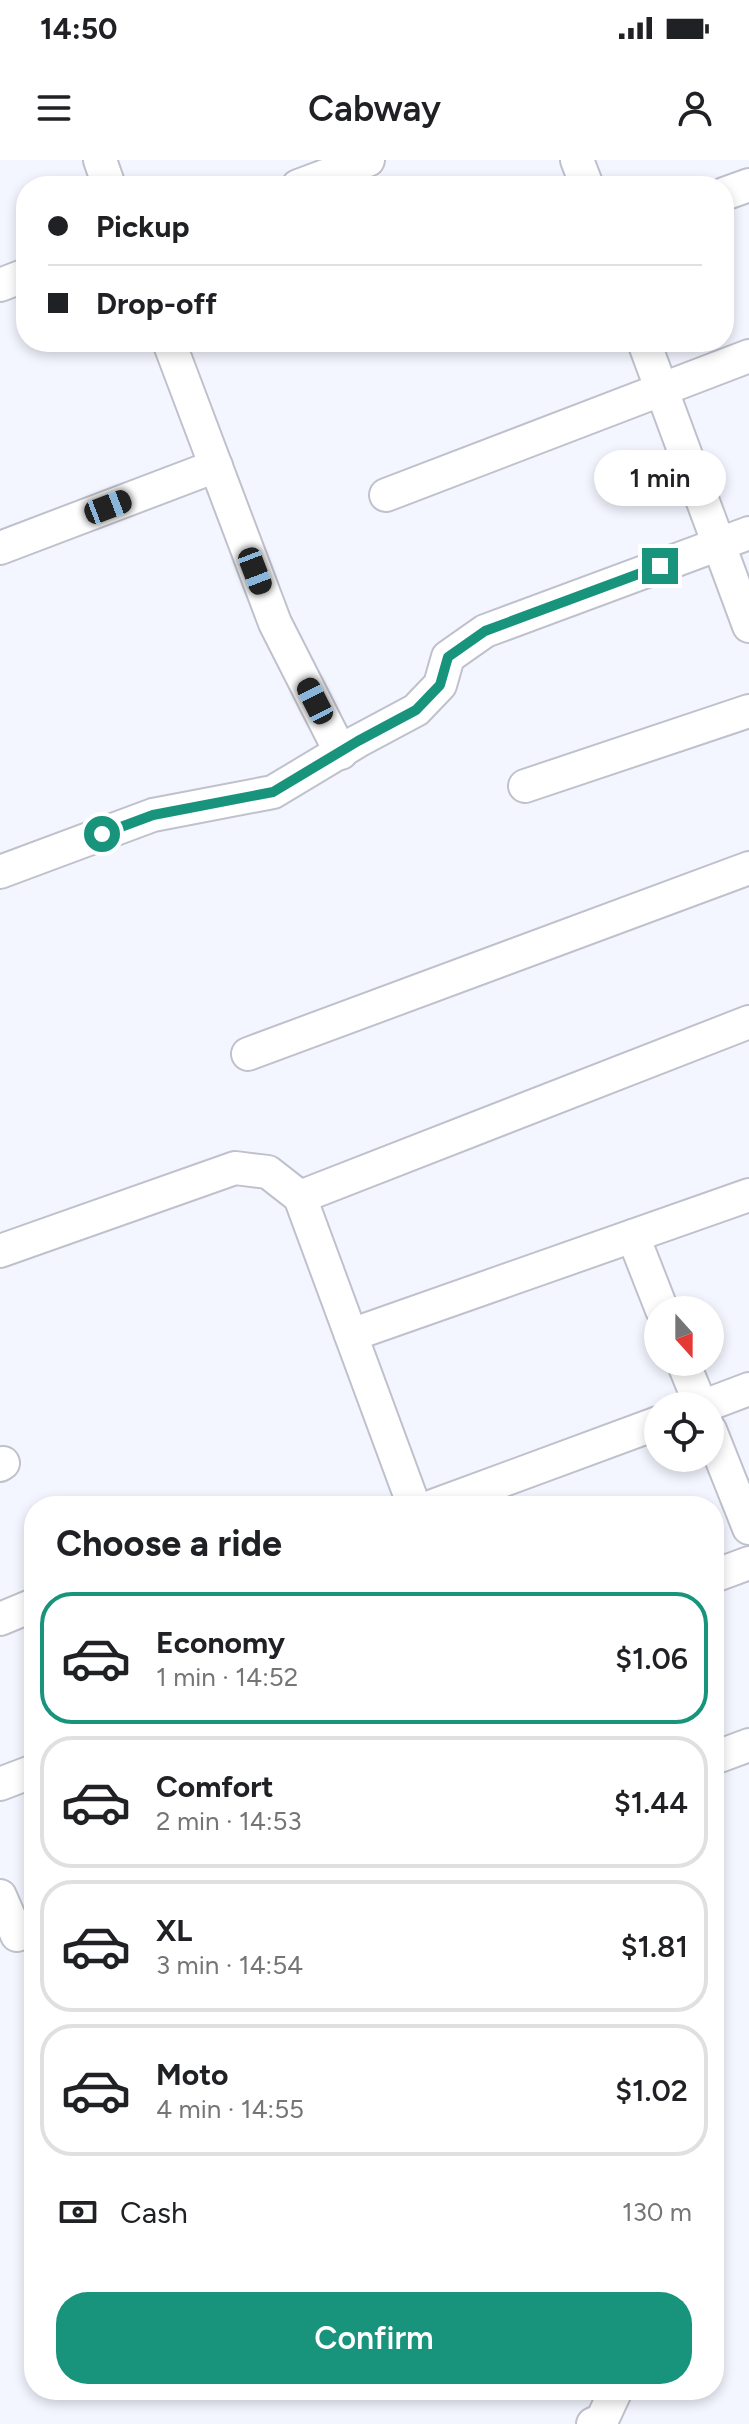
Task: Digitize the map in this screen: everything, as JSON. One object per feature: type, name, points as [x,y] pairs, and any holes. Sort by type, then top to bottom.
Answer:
[{"type":"street","points":[[325,176],[368,160]]},
{"type":"street","points":[[173,352],[275,623],[341,753]]},
{"type":"street","points":[[648,352],[749,626]]},
{"type":"street","points":[[386,495],[749,356]]},
{"type":"street","points":[[0,548],[216,466]]},
{"type":"street","points":[[0,872],[153,815],[273,792],[416,710],[440,685],[448,657],[485,631],[749,533]]},
{"type":"street","points":[[525,786],[749,711]]},
{"type":"street","points":[[248,1054],[749,868]]},
{"type":"street","points":[[300,1197],[749,1022]]},
{"type":"street","points":[[0,1251],[235,1168],[268,1172],[300,1197],[410,1496]]},
{"type":"street","points":[[351,1335],[749,1195]]},
{"type":"street","points":[[633,1236],[657,1296]]},
{"type":"street","points":[[724,1398],[749,1389]]},
{"type":"street","points":[[460,1496],[644,1428]]},
{"type":"street","points":[[724,1465],[749,1528]]},
{"type":"street","points":[[724,1572],[749,1563]]},
{"type":"street","points":[[0,1619],[24,1609]]},
{"type":"street","points":[[724,1754],[749,1745]]},
{"type":"street","points":[[0,1784],[24,1775]]},
{"type":"street","points":[[0,1896],[17,1935]]},
{"type":"street","points":[[600,2423],[611,2400]]},
{"type":"route","points":[[102,834],[153,815],[273,792],[416,710],[440,685],[448,657],[485,631],[660,566]]}]
